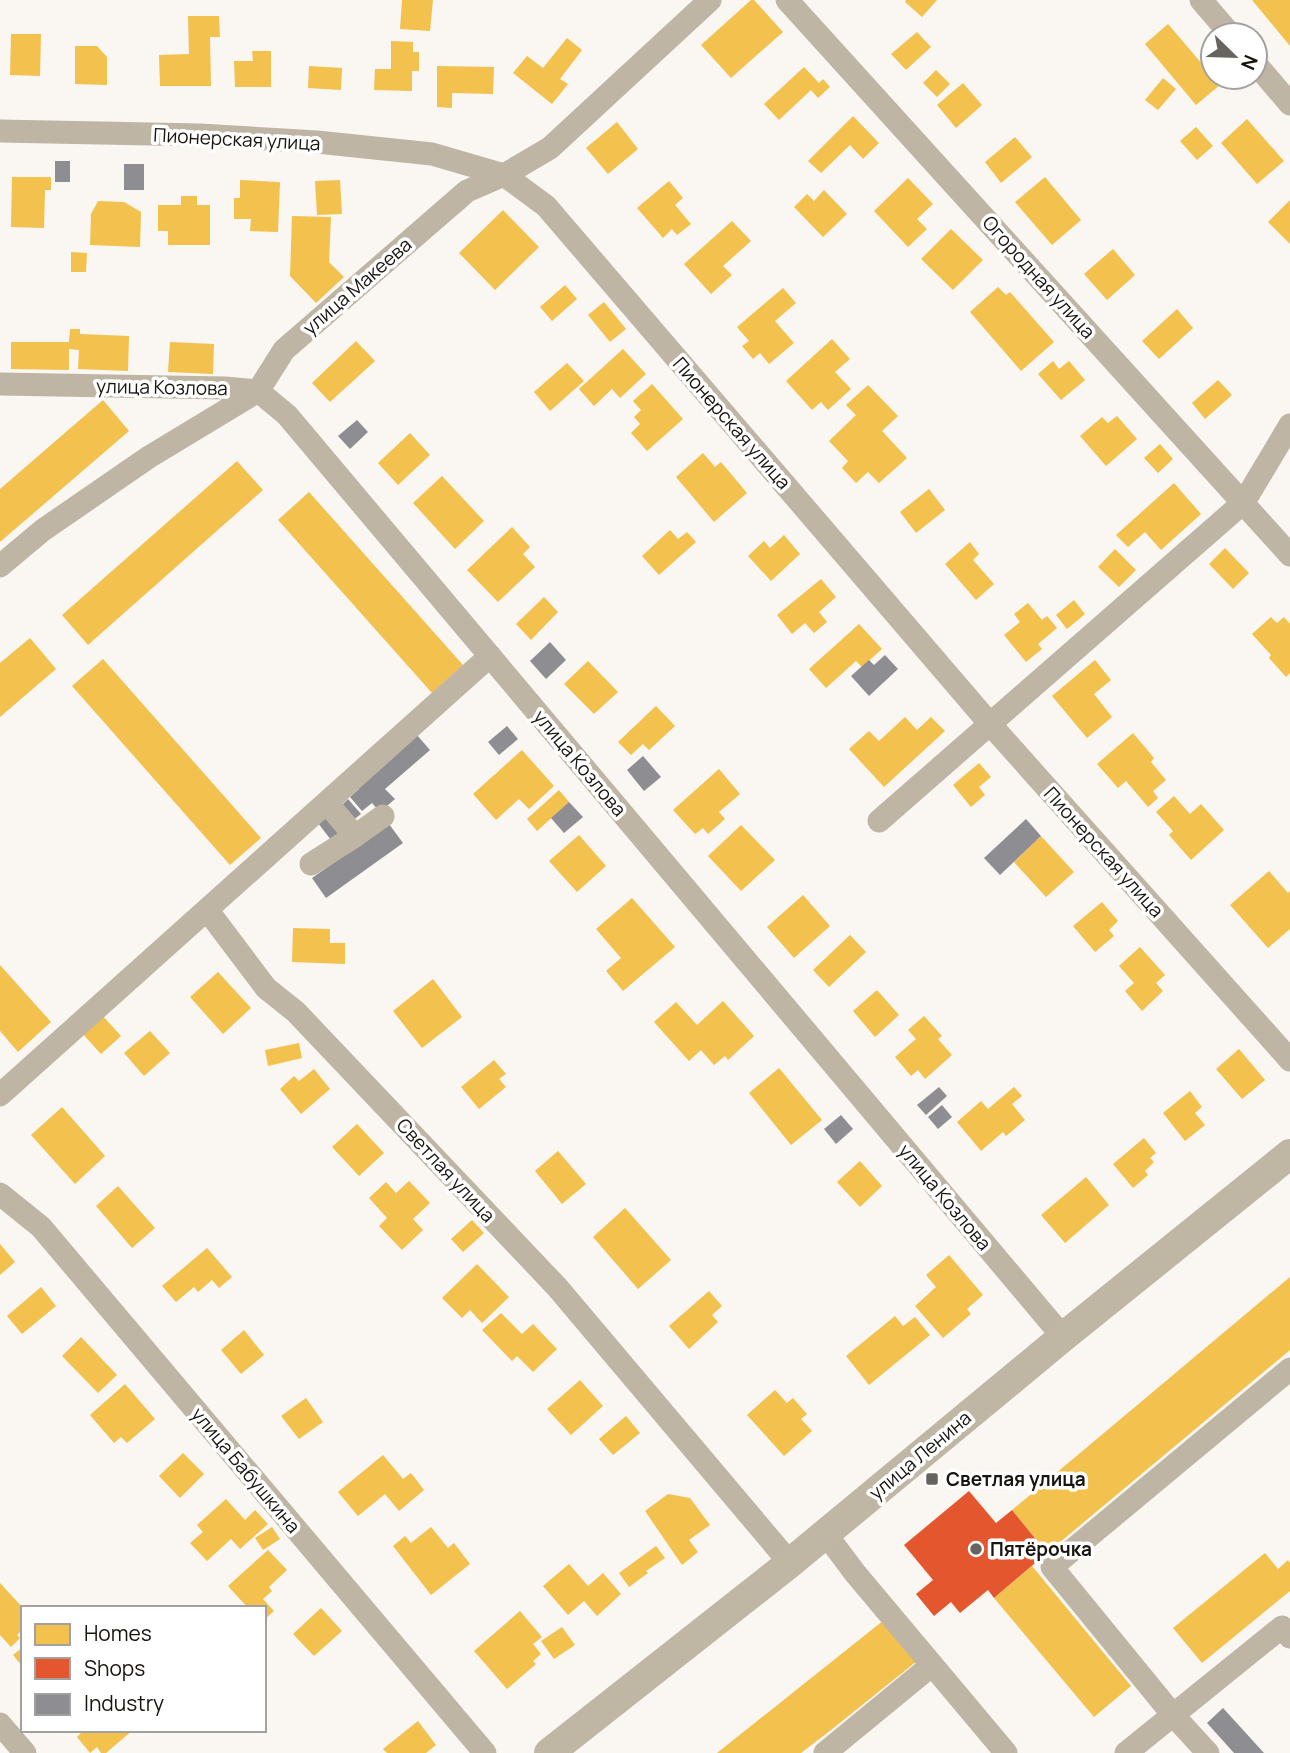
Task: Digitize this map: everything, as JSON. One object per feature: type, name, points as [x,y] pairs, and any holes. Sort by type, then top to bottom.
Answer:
[{"type":"main road","name":"улица Ленина","points":[[549,1753],[790,1563],[1290,1154]]},
{"type":"street","name":"улица Макеева","points":[[0,566],[43,530],[139,465],[258,391],[284,350],[467,191],[504,175],[550,148],[710,0]]},
{"type":"street","name":"Огородная улица","points":[[787,0],[1290,555]]},
{"type":"street","points":[[1201,0],[1219,21]]},
{"type":"street","points":[[1269,79],[1290,104]]},
{"type":"street","name":"Пионерская улица","points":[[0,131],[200,135],[317,142],[432,154],[504,175],[546,206],[990,724],[1290,1060]]},
{"type":"street","name":"улица Козлова","points":[[0,384],[225,388],[258,391],[287,415],[1063,1337]]},
{"type":"street","points":[[879,821],[1244,502],[1290,425]]},
{"type":"street","points":[[0,1095],[490,656]]},
{"type":"street","points":[[327,803],[355,836]]},
{"type":"street","points":[[311,864],[383,816]]},
{"type":"street","name":"Светлая улица","points":[[208,911],[266,988],[296,1012],[557,1287],[790,1563]]},
{"type":"street","name":"улица Бабушкина","points":[[0,1194],[41,1227],[485,1753]]},
{"type":"street","points":[[1208,1753],[1173,1715],[1052,1567],[1290,1369]]},
{"type":"street","points":[[825,1534],[1006,1753]]},
{"type":"street","points":[[1126,1753],[1282,1627],[1290,1637]]},
{"type":"street","points":[[825,1753],[932,1665]]},
{"type":"street","points":[[2,1731],[25,1753]]},
{"type":"building: Homes","points":[[402,0],[433,0],[430,31],[400,29]]},
{"type":"building: Homes","points":[[754,0],[783,32],[731,78],[701,45]]},
{"type":"building: Homes","points":[[906,0],[937,0],[922,17]]},
{"type":"building: Homes","points":[[1252,0],[1290,0],[1290,46]]},
{"type":"building: Homes","points":[[188,16],[219,16],[220,37],[210,37],[211,86],[160,86],[159,55],[189,54]]},
{"type":"building: Homes","points":[[1168,24],[1199,60],[1199,91],[1213,91],[1196,105],[1145,44]]},
{"type":"building: Homes","points":[[917,32],[931,47],[906,70],[891,54]]},
{"type":"building: Homes","points":[[11,34],[41,34],[40,76],[10,75]]},
{"type":"building: Homes","points":[[567,38],[582,50],[560,79],[568,84],[552,104],[513,73],[527,56],[543,68]]},
{"type":"building: Homes","points":[[391,41],[413,42],[413,52],[419,52],[419,71],[412,71],[412,91],[374,90],[375,69],[391,69]]},
{"type":"building: Homes","points":[[75,46],[97,46],[107,57],[107,85],[75,84]]},
{"type":"building: Homes","points":[[252,51],[271,51],[271,87],[235,87],[234,61],[253,61]]},
{"type":"building: Homes","points":[[309,66],[342,68],[341,90],[308,88]]},
{"type":"building: Homes","points":[[437,66],[494,67],[493,94],[452,93],[452,108],[437,107]]},
{"type":"building: Homes","points":[[804,67],[819,83],[823,79],[830,87],[818,98],[811,90],[779,120],[764,104]]},
{"type":"building: Homes","points":[[936,70],[950,84],[937,97],[923,83]]},
{"type":"building: Homes","points":[[1163,78],[1176,89],[1158,110],[1145,100]]},
{"type":"building: Homes","points":[[963,83],[982,105],[956,128],[937,105]]},
{"type":"building: Homes","points":[[853,116],[879,143],[863,159],[850,145],[821,173],[808,161]]},
{"type":"building: Homes","points":[[1247,119],[1284,161],[1257,184],[1221,143]]},
{"type":"building: Homes","points":[[617,122],[638,149],[608,174],[586,148]]},
{"type":"building: Homes","points":[[1196,127],[1213,146],[1197,160],[1180,141]]},
{"type":"building: Homes","points":[[1015,137],[1032,157],[1001,183],[985,162]]},
{"type":"building: Homes","points":[[12,177],[51,177],[51,190],[45,190],[44,228],[11,227]]},
{"type":"building: Homes","points":[[1045,177],[1081,220],[1052,245],[1015,202]]},
{"type":"building: Homes","points":[[908,178],[933,204],[917,219],[927,229],[908,247],[874,211]]},
{"type":"building: Homes","points":[[240,180],[280,182],[278,232],[250,231],[251,219],[234,219],[234,198],[240,198]]},
{"type":"building: Homes","points":[[340,180],[342,214],[317,215],[315,181]]},
{"type":"building: Homes","points":[[669,181],[683,198],[675,205],[691,224],[677,235],[672,229],[663,238],[637,208]]},
{"type":"building: Homes","points":[[824,190],[847,214],[823,237],[794,207],[807,194],[814,201]]},
{"type":"building: Homes","points":[[181,196],[197,196],[197,205],[210,205],[210,245],[168,245],[168,231],[158,231],[158,205],[181,205]]},
{"type":"building: Homes","points":[[1290,200],[1290,244],[1268,222]]},
{"type":"building: Homes","points":[[98,201],[124,202],[141,212],[140,247],[90,245],[91,214]]},
{"type":"building: Homes","points":[[503,210],[539,247],[495,290],[459,253]]},
{"type":"building: Homes","points":[[292,216],[331,217],[329,262],[344,277],[316,303],[290,276]]},
{"type":"building: Homes","points":[[732,221],[751,241],[723,266],[732,275],[711,294],[684,264]]},
{"type":"building: Homes","points":[[951,229],[983,260],[953,290],[921,259]]},
{"type":"building: Homes","points":[[1113,249],[1135,275],[1107,300],[1084,274]]},
{"type":"building: Homes","points":[[71,252],[87,253],[86,272],[71,272]]},
{"type":"building: Homes","points":[[565,285],[577,299],[552,321],[540,307]]},
{"type":"building: Homes","points":[[998,287],[1006,295],[1010,292],[1054,342],[1021,371],[970,312]]},
{"type":"building: Homes","points":[[783,288],[796,303],[775,321],[794,343],[769,364],[760,353],[753,359],[742,346],[749,341],[737,327]]},
{"type":"building: Homes","points":[[604,302],[626,329],[610,342],[588,315]]},
{"type":"building: Homes","points":[[1177,309],[1193,328],[1159,359],[1142,341]]},
{"type":"building: Homes","points":[[70,329],[80,329],[80,334],[129,336],[128,371],[78,369],[79,350],[69,349],[69,370],[11,369],[11,342],[69,342]]},
{"type":"building: Homes","points":[[832,339],[850,359],[835,372],[851,389],[828,410],[821,402],[812,410],[786,381]]},
{"type":"building: Homes","points":[[356,341],[375,361],[330,402],[312,383]]},
{"type":"building: Homes","points":[[170,342],[214,344],[213,374],[168,372]]},
{"type":"building: Homes","points":[[623,349],[646,374],[620,398],[612,389],[594,406],[579,389]]},
{"type":"building: Homes","points":[[1053,361],[1059,369],[1069,361],[1085,380],[1061,400],[1038,374]]},
{"type":"building: Homes","points":[[567,363],[584,381],[550,411],[534,392]]},
{"type":"building: Homes","points":[[1218,380],[1232,395],[1205,419],[1192,403]]},
{"type":"building: Homes","points":[[652,384],[683,419],[647,451],[631,433],[640,424],[634,417],[641,410],[633,401]]},
{"type":"building: Homes","points":[[868,385],[898,416],[882,431],[907,458],[879,483],[868,472],[856,483],[842,468],[848,461],[829,441],[856,415],[846,405]]},
{"type":"building: Homes","points":[[103,400],[129,431],[0,542],[0,489]]},
{"type":"building: Homes","points":[[1117,416],[1137,439],[1106,466],[1080,436],[1102,417],[1108,423]]},
{"type":"building: Homes","points":[[410,433],[430,455],[398,485],[378,463]]},
{"type":"building: Homes","points":[[1160,444],[1173,459],[1158,473],[1144,458]]},
{"type":"building: Homes","points":[[703,453],[715,467],[721,462],[747,493],[714,522],[676,477]]},
{"type":"building: Homes","points":[[237,461],[263,490],[88,645],[62,615]]},
{"type":"building: Homes","points":[[442,476],[484,521],[455,549],[413,503]]},
{"type":"building: Homes","points":[[1174,483],[1201,514],[1161,550],[1145,532],[1128,547],[1116,535]]},
{"type":"building: Homes","points":[[929,489],[945,510],[916,533],[900,512]]},
{"type":"building: Homes","points":[[309,492],[463,665],[432,693],[278,520]]},
{"type":"building: Homes","points":[[512,527],[530,547],[523,554],[535,567],[498,602],[467,570]]},
{"type":"building: Homes","points":[[670,530],[678,539],[687,532],[696,542],[659,575],[642,556]]},
{"type":"building: Homes","points":[[784,535],[800,554],[771,581],[748,556],[764,541],[770,548]]},
{"type":"building: Homes","points":[[970,542],[979,554],[973,560],[994,584],[976,600],[945,564]]},
{"type":"building: Homes","points":[[1225,548],[1249,573],[1233,589],[1209,564]]},
{"type":"building: Homes","points":[[1115,549],[1136,570],[1119,587],[1098,567]]},
{"type":"building: Homes","points":[[821,579],[836,597],[819,612],[827,622],[814,633],[805,623],[792,634],[777,615]]},
{"type":"building: Homes","points":[[544,597],[558,612],[531,640],[516,624]]},
{"type":"building: Homes","points":[[1074,600],[1085,614],[1067,629],[1056,615]]},
{"type":"building: Homes","points":[[1028,603],[1042,620],[1047,616],[1057,628],[1038,644],[1042,649],[1026,662],[1004,635],[1020,622],[1014,614]]},
{"type":"building: Homes","points":[[1271,617],[1277,623],[1284,617],[1290,624],[1290,673],[1286,677],[1252,634]]},
{"type":"building: Homes","points":[[859,624],[882,649],[862,667],[856,661],[826,688],[809,669]]},
{"type":"building: Homes","points":[[30,638],[56,669],[0,717],[0,663]]},
{"type":"building: Homes","points":[[103,659],[261,838],[230,865],[72,686]]},
{"type":"building: Homes","points":[[1095,660],[1111,680],[1094,694],[1112,717],[1087,738],[1052,696]]},
{"type":"building: Homes","points":[[588,661],[618,692],[594,714],[564,684]]},
{"type":"building: Homes","points":[[656,706],[675,726],[649,750],[643,744],[631,755],[618,742]]},
{"type":"building: Homes","points":[[905,717],[917,730],[931,717],[945,731],[884,787],[849,749],[869,731],[879,741]]},
{"type":"building: Homes","points":[[1133,733],[1154,758],[1151,762],[1166,780],[1153,791],[1158,798],[1148,807],[1126,781],[1118,788],[1097,764]]},
{"type":"building: Homes","points":[[522,750],[554,786],[529,809],[519,799],[496,820],[473,794]]},
{"type":"building: Homes","points":[[979,763],[991,777],[979,787],[985,795],[971,807],[953,785]]},
{"type":"building: Homes","points":[[719,769],[740,794],[719,812],[725,819],[708,834],[703,828],[695,834],[673,810]]},
{"type":"building: Homes","points":[[559,790],[569,802],[537,831],[527,819]]},
{"type":"building: Homes","points":[[1174,796],[1190,814],[1201,804],[1224,830],[1191,860],[1169,835],[1173,831],[1156,812]]},
{"type":"building: Homes","points":[[741,825],[775,860],[741,891],[708,856]]},
{"type":"building: Homes","points":[[579,835],[606,866],[577,892],[549,861]]},
{"type":"building: Homes","points":[[1041,836],[1074,872],[1046,897],[1014,862]]},
{"type":"building: Homes","points":[[1269,871],[1288,893],[1290,891],[1290,929],[1268,948],[1230,905]]},
{"type":"building: Homes","points":[[803,895],[830,926],[794,958],[767,927]]},
{"type":"building: Homes","points":[[632,898],[675,947],[623,991],[606,971],[621,958],[596,929]]},
{"type":"building: Homes","points":[[1102,902],[1118,921],[1109,930],[1114,936],[1095,952],[1073,926]]},
{"type":"building: Homes","points":[[293,928],[330,929],[330,943],[345,943],[345,964],[292,962]]},
{"type":"building: Homes","points":[[850,935],[866,952],[829,987],[813,970]]},
{"type":"building: Homes","points":[[1140,947],[1165,975],[1156,983],[1163,991],[1142,1011],[1125,991],[1134,983],[1119,966]]},
{"type":"building: Homes","points":[[0,965],[51,1022],[18,1052],[0,1031]]},
{"type":"building: Homes","points":[[218,972],[251,1008],[223,1034],[190,997]]},
{"type":"building: Homes","points":[[433,979],[462,1017],[422,1048],[393,1011]]},
{"type":"building: Homes","points":[[877,990],[899,1015],[875,1037],[853,1011]]},
{"type":"building: Homes","points":[[723,1001],[754,1036],[728,1060],[725,1056],[714,1065],[701,1050],[689,1061],[654,1022],[676,1002],[697,1025]]},
{"type":"building: Homes","points":[[102,1015],[121,1036],[101,1054],[81,1032]]},
{"type":"building: Homes","points":[[924,1016],[942,1036],[938,1039],[952,1055],[925,1079],[918,1070],[911,1076],[895,1057],[916,1039],[908,1030]]},
{"type":"building: Homes","points":[[150,1031],[170,1053],[144,1076],[124,1053]]},
{"type":"building: Homes","points":[[299,1043],[302,1058],[268,1066],[265,1050]]},
{"type":"building: Homes","points":[[1239,1049],[1265,1080],[1242,1099],[1216,1069]]},
{"type":"building: Homes","points":[[494,1060],[506,1074],[499,1079],[506,1087],[479,1109],[461,1087]]},
{"type":"building: Homes","points":[[779,1068],[822,1120],[791,1145],[749,1093]]},
{"type":"building: Homes","points":[[314,1069],[330,1089],[301,1114],[280,1089],[294,1076],[299,1081]]},
{"type":"building: Homes","points":[[1014,1087],[1022,1096],[1012,1104],[1025,1120],[1006,1136],[1003,1132],[981,1151],[957,1122],[981,1101],[988,1109]]},
{"type":"building: Homes","points":[[1190,1091],[1202,1107],[1195,1113],[1205,1125],[1185,1141],[1163,1113]]},
{"type":"building: Homes","points":[[62,1107],[105,1156],[75,1184],[31,1135]]},
{"type":"building: Homes","points":[[357,1124],[384,1153],[359,1176],[332,1147]]},
{"type":"building: Homes","points":[[1144,1138],[1156,1153],[1150,1158],[1154,1162],[1145,1171],[1148,1175],[1133,1188],[1113,1164]]},
{"type":"building: Homes","points":[[558,1151],[586,1184],[562,1204],[535,1171]]},
{"type":"building: Homes","points":[[860,1161],[882,1186],[860,1207],[837,1182]]},
{"type":"building: Homes","points":[[1086,1177],[1109,1205],[1065,1243],[1041,1215]]},
{"type":"building: Homes","points":[[409,1181],[430,1203],[413,1219],[423,1230],[402,1250],[379,1226],[387,1218],[369,1198],[386,1182],[396,1193]]},
{"type":"building: Homes","points":[[118,1186],[155,1228],[132,1248],[96,1206]]},
{"type":"building: Homes","points":[[625,1208],[671,1260],[638,1289],[593,1237]]},
{"type":"building: Homes","points":[[472,1220],[484,1233],[463,1252],[451,1239]]},
{"type":"building: Homes","points":[[0,1244],[15,1262],[0,1275]]},
{"type":"building: Homes","points":[[207,1248],[232,1277],[219,1288],[212,1280],[198,1292],[194,1287],[176,1302],[162,1286]]},
{"type":"building: Homes","points":[[949,1255],[983,1295],[967,1309],[971,1314],[943,1338],[915,1306],[936,1287],[926,1275]]},
{"type":"building: Homes","points":[[477,1264],[509,1297],[482,1323],[470,1310],[462,1318],[442,1298]]},
{"type":"building: Homes","points":[[1290,1277],[1290,1350],[1047,1553],[1012,1510]]},
{"type":"building: Homes","points":[[41,1287],[56,1306],[22,1334],[7,1316]]},
{"type":"building: Homes","points":[[709,1291],[722,1306],[712,1315],[718,1322],[689,1349],[669,1326]]},
{"type":"building: Homes","points":[[501,1313],[522,1334],[533,1324],[557,1349],[533,1372],[517,1356],[512,1361],[482,1330]]},
{"type":"building: Homes","points":[[895,1316],[903,1326],[915,1317],[930,1335],[869,1385],[846,1356]]},
{"type":"building: Homes","points":[[244,1330],[264,1355],[241,1374],[221,1350]]},
{"type":"building: Homes","points":[[81,1337],[117,1375],[98,1393],[62,1356]]},
{"type":"building: Homes","points":[[580,1380],[603,1406],[571,1435],[547,1409]]},
{"type":"building: Homes","points":[[125,1384],[155,1419],[127,1443],[121,1437],[114,1443],[90,1415]]},
{"type":"building: Homes","points":[[775,1390],[787,1403],[793,1398],[807,1414],[801,1419],[812,1431],[784,1456],[747,1415]]},
{"type":"building: Homes","points":[[306,1398],[323,1422],[299,1439],[281,1416]]},
{"type":"building: Homes","points":[[626,1416],[640,1433],[613,1455],[599,1439]]},
{"type":"building: Homes","points":[[183,1453],[204,1474],[180,1498],[159,1476]]},
{"type":"building: Homes","points":[[383,1455],[403,1479],[411,1473],[424,1490],[399,1511],[385,1494],[358,1516],[338,1492]]},
{"type":"building: Homes","points":[[668,1494],[690,1498],[710,1525],[689,1540],[698,1552],[682,1565],[645,1511]]},
{"type":"building: Homes","points":[[226,1499],[245,1520],[255,1510],[268,1524],[240,1549],[231,1539],[207,1561],[190,1543],[203,1532],[197,1525]]},
{"type":"building: Homes","points":[[272,1527],[280,1539],[263,1550],[255,1538]]},
{"type":"building: Homes","points":[[431,1527],[448,1548],[454,1543],[470,1564],[431,1595],[393,1546],[405,1536],[411,1543]]},
{"type":"building: Homes","points":[[656,1546],[665,1558],[629,1587],[619,1573]]},
{"type":"building: Homes","points":[[268,1550],[287,1570],[269,1587],[272,1591],[263,1599],[274,1611],[266,1618],[266,1606],[246,1606],[228,1586]]},
{"type":"building: Homes","points":[[1265,1553],[1278,1569],[1288,1560],[1290,1563],[1290,1591],[1202,1663],[1173,1628]]},
{"type":"building: Homes","points":[[569,1564],[588,1586],[603,1573],[621,1594],[597,1616],[584,1601],[568,1615],[543,1586]]},
{"type":"building: Homes","points":[[1032,1566],[1131,1686],[1094,1717],[994,1598]]},
{"type":"building: Homes","points":[[0,1583],[21,1606],[21,1631],[17,1635],[20,1638],[11,1647],[0,1635]]},
{"type":"building: Homes","points":[[321,1608],[342,1631],[314,1656],[293,1634]]},
{"type":"building: Homes","points":[[520,1611],[542,1637],[533,1644],[541,1654],[533,1661],[536,1664],[507,1689],[474,1651]]},
{"type":"building: Homes","points":[[884,1620],[917,1661],[831,1730],[801,1753],[717,1753]]},
{"type":"building: Homes","points":[[562,1627],[575,1645],[554,1659],[541,1641]]},
{"type":"building: Homes","points":[[21,1649],[21,1665],[13,1655]]},
{"type":"building: Homes","points":[[418,1721],[436,1745],[426,1753],[387,1753],[383,1749]]},
{"type":"building: Homes","points":[[131,1732],[106,1753],[101,1753],[97,1747],[90,1753],[77,1737],[81,1733]]},
{"type":"building: Shops","name":"Пятёрочка","points":[[969,1491],[996,1523],[1012,1510],[1047,1553],[994,1598],[988,1590],[960,1613],[951,1602],[934,1616],[916,1594],[933,1580],[904,1545]]},
{"type":"building: Industry","points":[[55,161],[70,161],[70,182],[55,182]]},
{"type":"building: Industry","points":[[124,164],[144,164],[144,190],[124,190]]},
{"type":"building: Industry","points":[[357,420],[368,432],[350,449],[338,436]]},
{"type":"building: Industry","points":[[550,642],[566,660],[546,679],[530,661]]},
{"type":"building: Industry","points":[[885,655],[898,669],[869,696],[851,676],[869,660],[874,665]]},
{"type":"building: Industry","points":[[507,726],[518,739],[499,755],[488,742]]},
{"type":"building: Industry","points":[[416,734],[430,750],[385,789],[395,799],[380,812],[372,803],[362,811],[350,797],[359,789],[357,786]]},
{"type":"building: Industry","points":[[643,756],[661,777],[644,791],[627,770]]},
{"type":"building: Industry","points":[[348,799],[361,814],[352,821],[340,807]]},
{"type":"building: Industry","points":[[569,802],[583,817],[564,833],[551,818]]},
{"type":"building: Industry","points":[[328,815],[341,831],[331,840],[318,823]]},
{"type":"building: Industry","points":[[1026,819],[1041,836],[1000,875],[984,858]]},
{"type":"building: Industry","points":[[389,824],[403,843],[326,898],[312,878]]},
{"type":"building: Industry","points":[[939,1087],[947,1096],[926,1115],[917,1105]]},
{"type":"building: Industry","points":[[942,1105],[952,1117],[938,1129],[928,1117]]},
{"type":"building: Industry","points":[[841,1115],[853,1129],[836,1144],[824,1129]]},
{"type":"building: Industry","points":[[1223,1708],[1264,1753],[1234,1753],[1207,1723]]},
{"type":"place","name":"Светлая улица","points":[[932,1479]]},
{"type":"place","name":"Пятёрочка","points":[[976,1549]]}]
